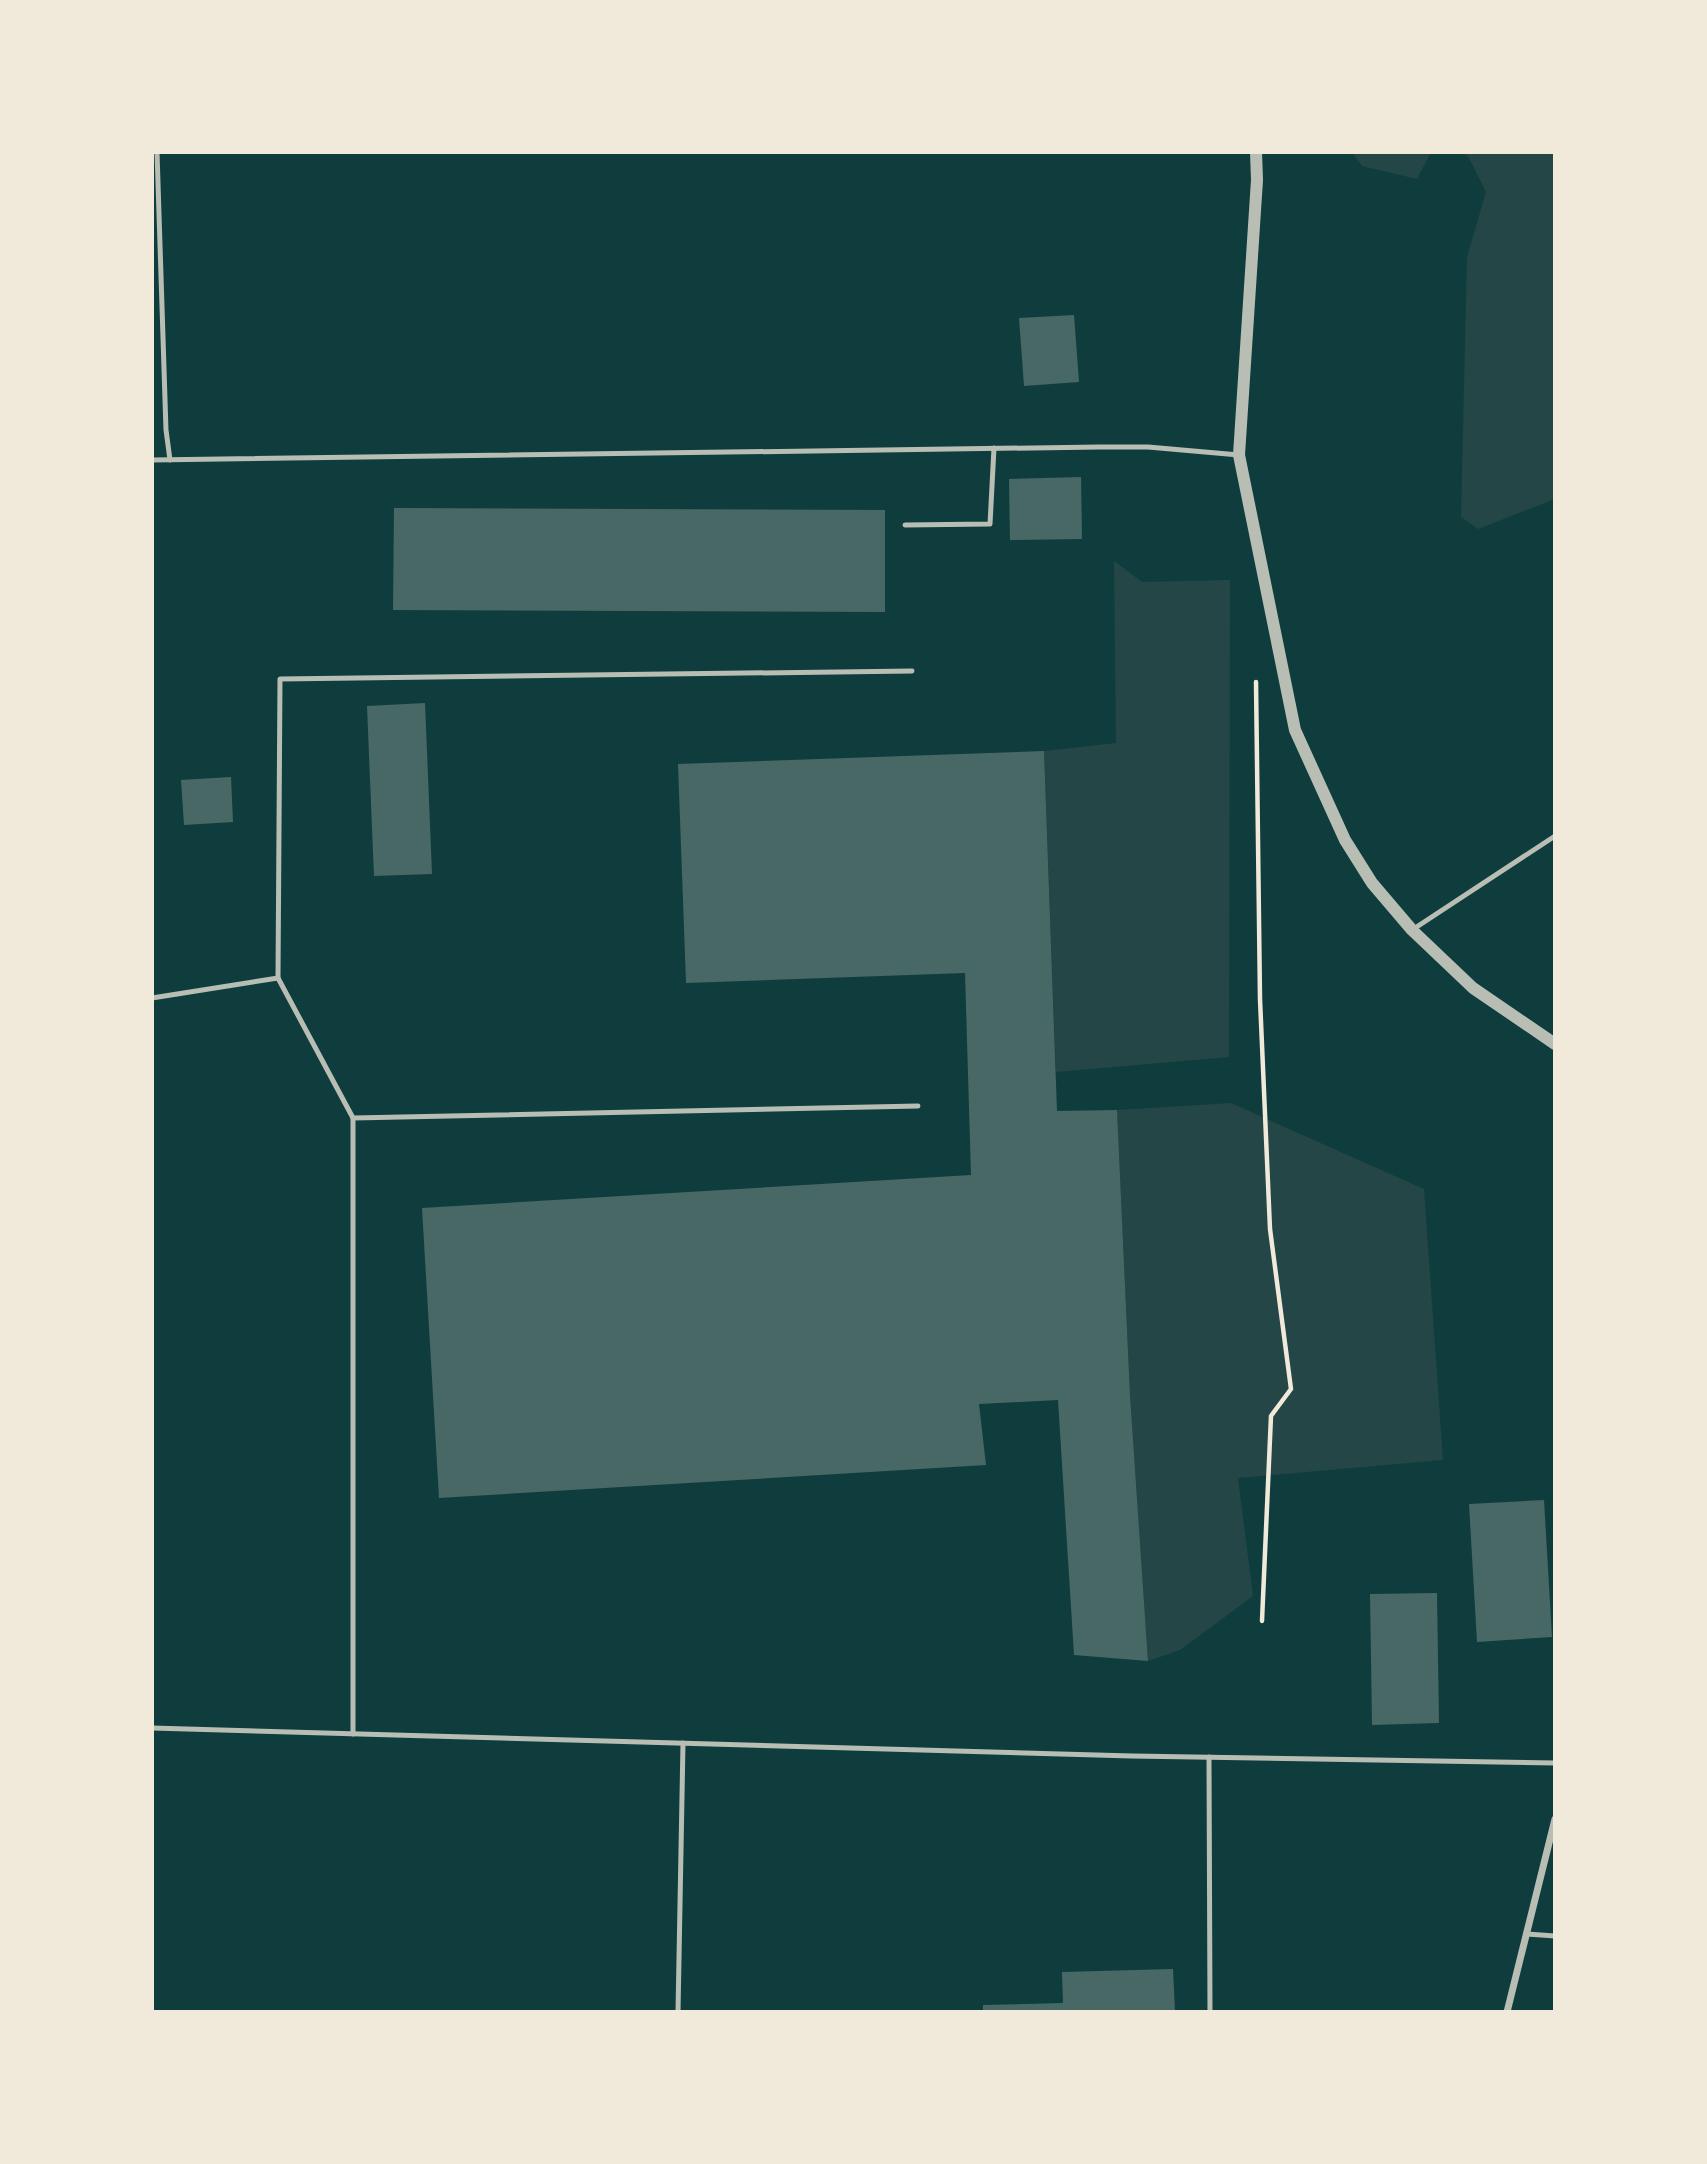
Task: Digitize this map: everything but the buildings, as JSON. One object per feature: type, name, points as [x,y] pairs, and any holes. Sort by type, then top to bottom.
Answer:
[{"type":"street","points":[[1256,152],[1257,180],[1239,455],[1295,730],[1345,840],[1372,883],[1412,930],[1473,988],[1555,1044]]},
{"type":"street","points":[[1507,2012],[1555,1819]]},
{"type":"lane","points":[[157,152],[166,430],[170,460]]},
{"type":"lane","points":[[152,460],[1148,447],[1239,455]]},
{"type":"lane","points":[[905,525],[990,524],[994,448]]},
{"type":"lane","points":[[353,1734],[353,1118],[278,978],[280,679],[912,671]]},
{"type":"lane","points":[[1412,930],[1555,836]]},
{"type":"lane","points":[[152,998],[278,978]]},
{"type":"lane","points":[[353,1118],[918,1106]]},
{"type":"lane","points":[[152,1728],[1209,1757],[1555,1763]]},
{"type":"lane","points":[[678,2012],[684,1743]]},
{"type":"lane","points":[[1209,1757],[1210,2012]]},
{"type":"lane","points":[[1527,1934],[1555,1936]]},
{"type":"path","points":[[1255,669],[1259,999],[1270,1230],[1291,1389],[1271,1416],[1262,1620]]},
{"type":"shaded area","points":[[1352,152],[1431,152],[1417,179],[1362,166]]},
{"type":"shaded area","points":[[1460,152],[1555,152],[1555,499],[1478,529],[1461,517],[1467,257],[1486,192],[1468,156]]},
{"type":"shaded area","points":[[1114,561],[1142,582],[1230,580],[1229,1057],[1056,1072],[1044,751],[1116,743]]},
{"type":"shaded area","points":[[1231,1103],[1424,1189],[1443,1460],[1238,1478],[1253,1596],[1180,1650],[1148,1661],[1130,1395],[1117,1110]]}]
